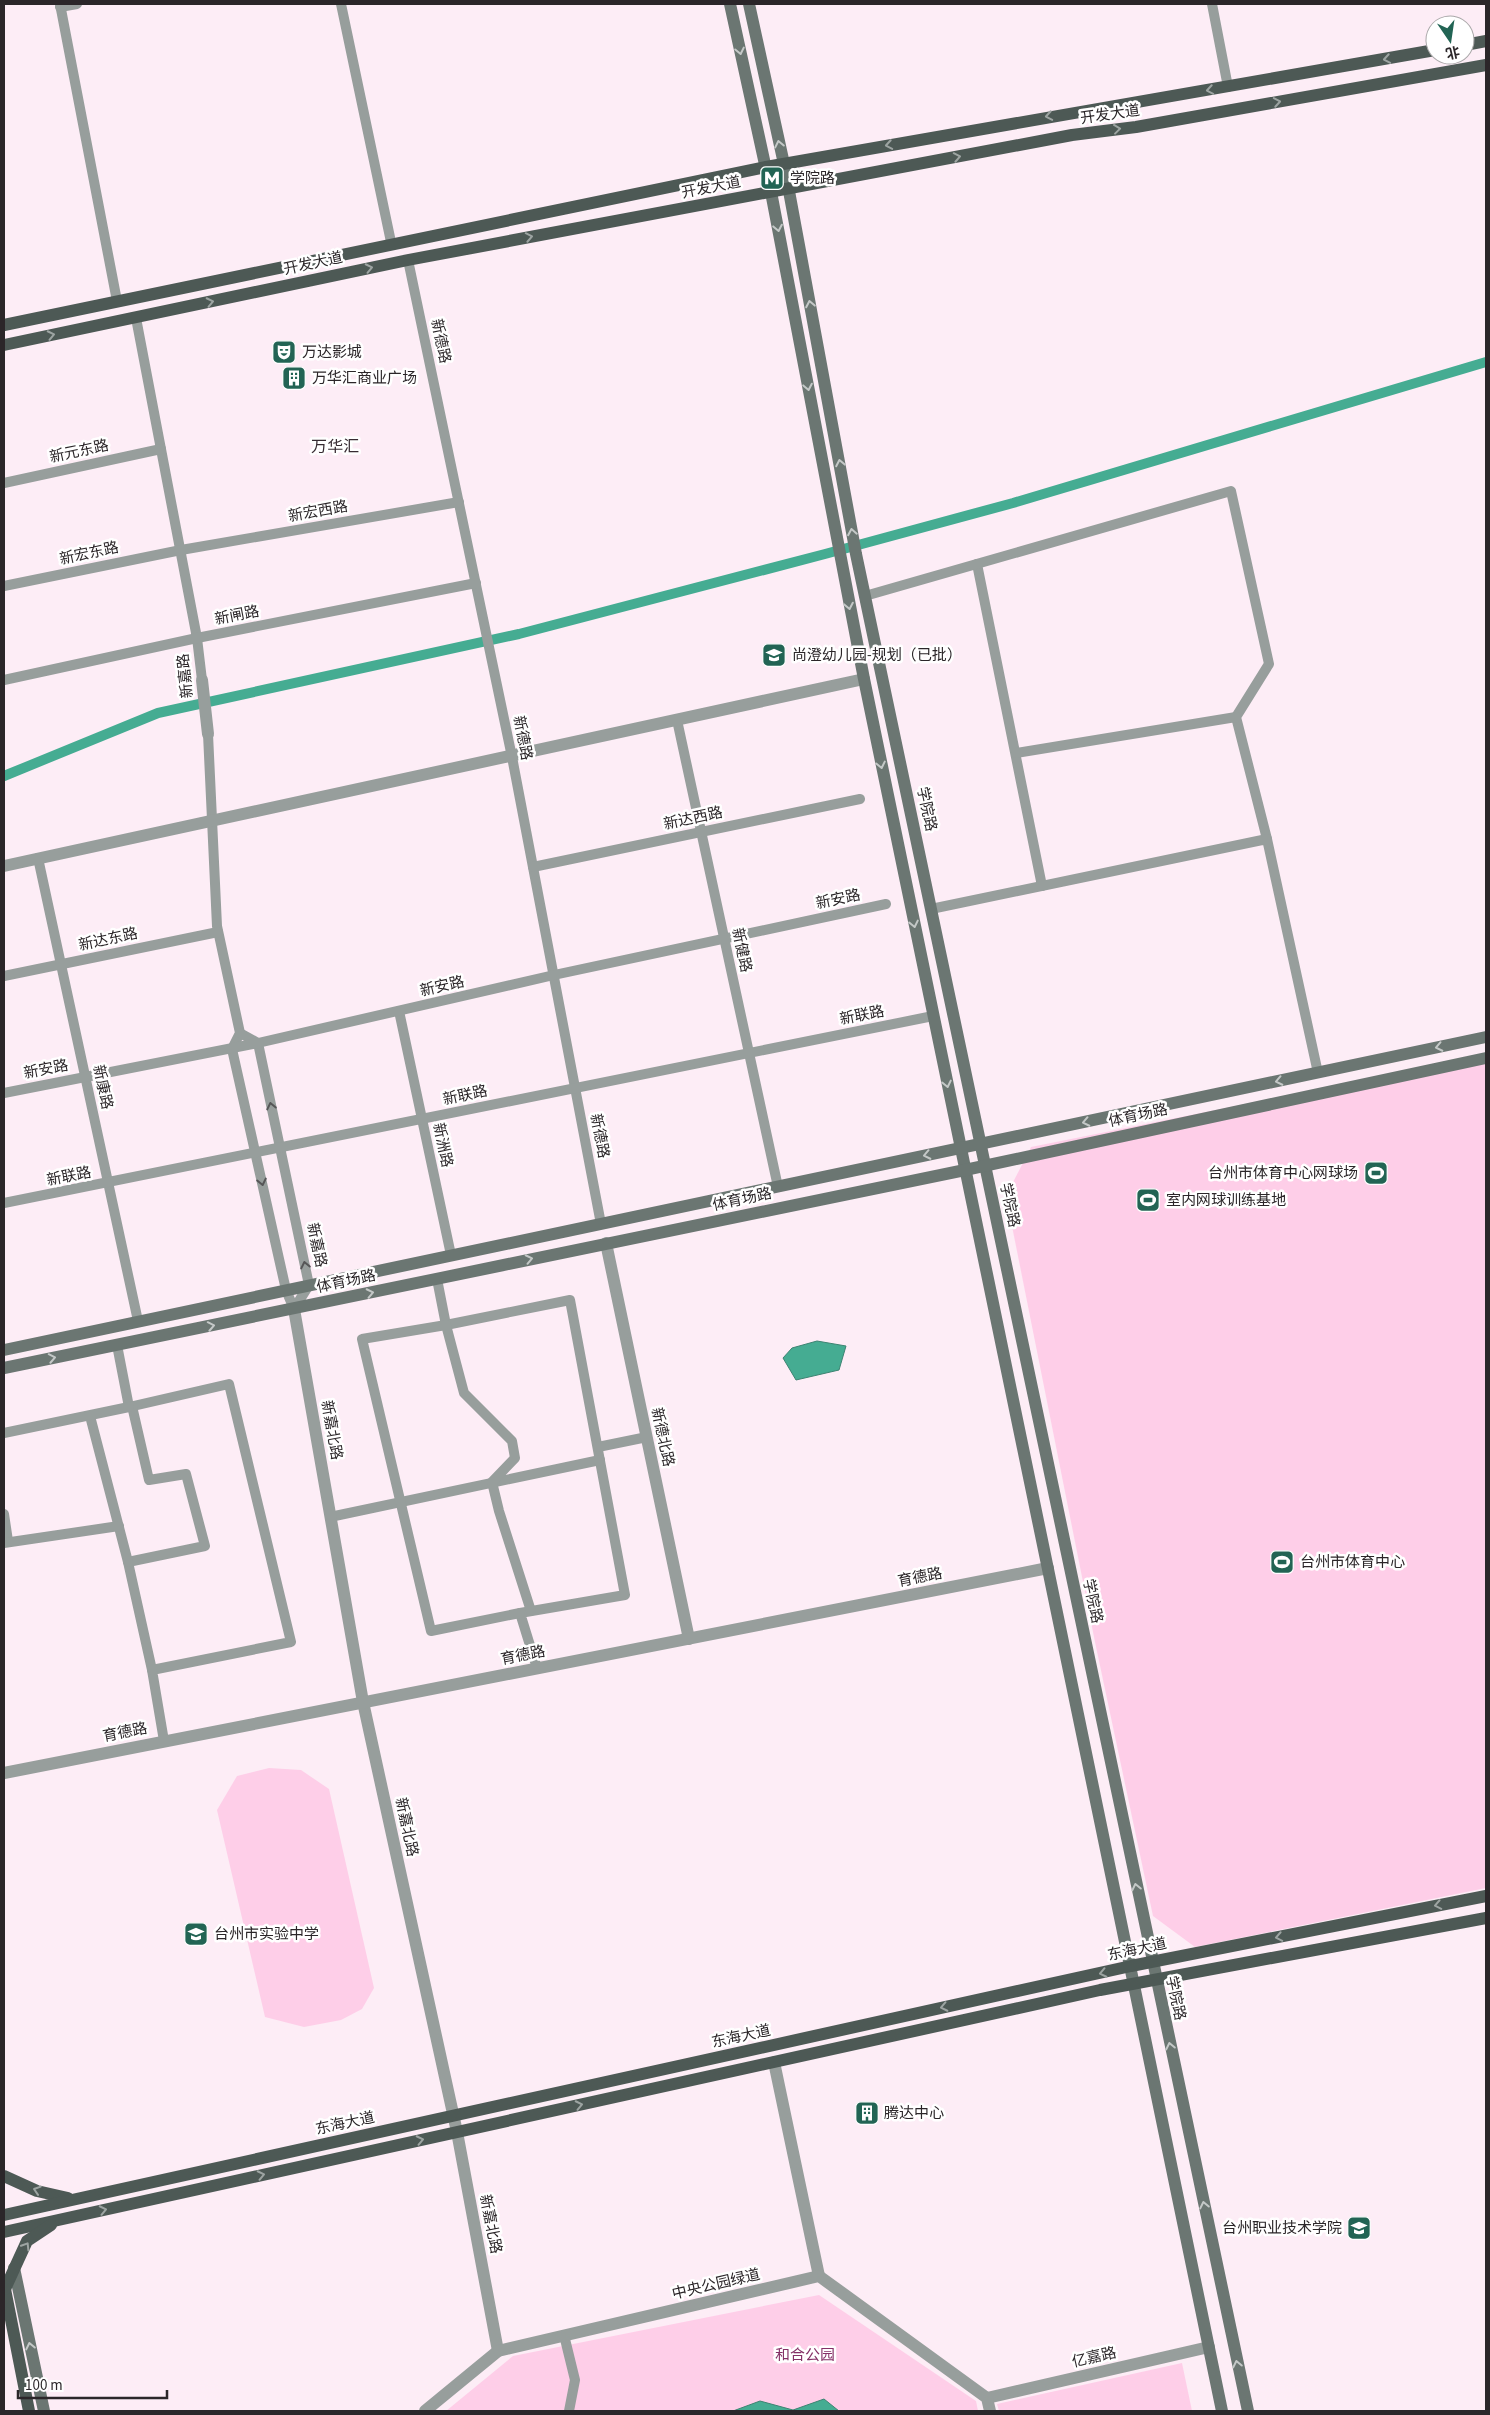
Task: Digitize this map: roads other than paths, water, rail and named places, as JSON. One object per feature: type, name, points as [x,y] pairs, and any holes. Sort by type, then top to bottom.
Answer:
[{"type":"main road","points":[[730,4],[771,192],[864,679],[1222,2411]]},
{"type":"main road","name":"学院路","points":[[749,4],[784,164],[856,554],[1248,2411]]},
{"type":"main road","name":"开发大道","points":[[4,325],[766,167],[1425,52]]},
{"type":"main road","name":"开发大道","points":[[4,345],[408,260],[788,188],[1072,135],[1136,127],[1486,65]]},
{"type":"main road","points":[[4,1350],[1486,1037]]},
{"type":"main road","name":"体育场路","points":[[4,1368],[965,1170],[985,1164],[1486,1058]]},
{"type":"main road","name":"东海大道","points":[[4,2215],[1131,1966],[1486,1896]]},
{"type":"main road","points":[[4,2232],[1156,1978],[1486,1918]]},
{"type":"main road","points":[[4,2176],[37,2191],[73,2199]]},
{"type":"main road","points":[[29,2411],[4,2287],[27,2241],[45,2228],[69,2217]]},
{"type":"main road","points":[[14,2268],[44,2411]]},
{"type":"street","points":[[77,4],[60,5],[117,302]]},
{"type":"street","points":[[341,4],[391,242]]},
{"type":"street","points":[[1212,4],[1228,86]]},
{"type":"street","name":"新德路","points":[[408,260],[512,757],[602,1224]]},
{"type":"street","name":"新嘉路","points":[[136,318],[197,638],[208,734],[218,932],[240,1033]]},
{"type":"street","name":"新元东路","points":[[4,483],[162,449]]},
{"type":"street","points":[[865,596],[1231,491],[1269,664],[1236,717],[1267,839],[1318,1073]]},
{"type":"street","name":"新宏西路","points":[[181,550],[459,502]]},
{"type":"street","name":"新宏东路","points":[[4,586],[181,550]]},
{"type":"street","points":[[977,564],[1042,886]]},
{"type":"street","name":"新闸路","points":[[4,679],[197,638],[476,583]]},
{"type":"street","points":[[4,866],[864,679]]},
{"type":"street","points":[[1016,753],[1236,717]]},
{"type":"street","name":"新健路","points":[[677,720],[778,1187]]},
{"type":"street","name":"新达西路","points":[[533,867],[860,799]]},
{"type":"street","points":[[931,909],[1267,839]]},
{"type":"street","name":"新康路","points":[[38,858],[138,1322]]},
{"type":"street","name":"新安路","points":[[4,1093],[232,1049],[554,975],[886,904]]},
{"type":"street","name":"新达东路","points":[[4,976],[218,932]]},
{"type":"street","name":"新洲路","points":[[399,1011],[451,1255]]},
{"type":"street","name":"新联路","points":[[4,1203],[933,1016]]},
{"type":"street","points":[[258,1043],[240,1033],[232,1049],[286,1290],[294,1309]]},
{"type":"street","name":"新嘉路","points":[[258,1043],[309,1285],[294,1309]]},
{"type":"street","name":"新德北路","points":[[606,1243],[689,1638]]},
{"type":"street","points":[[437,1279],[446,1325],[464,1393],[512,1442],[514,1458],[492,1482]]},
{"type":"street","points":[[570,1300],[625,1595],[526,1612],[431,1632],[362,1339],[446,1325],[570,1300]]},
{"type":"street","name":"新嘉北路","points":[[294,1309],[363,1702],[457,2132],[498,2351]]},
{"type":"street","points":[[117,1345],[149,1480],[186,1474],[205,1546],[128,1562]]},
{"type":"street","points":[[4,1433],[90,1416],[229,1384],[291,1642],[152,1670]]},
{"type":"street","points":[[90,1416],[128,1562],[152,1670],[164,1741]]},
{"type":"street","points":[[598,1447],[647,1437]]},
{"type":"street","points":[[330,1517],[600,1460]]},
{"type":"street","points":[[492,1482],[526,1612],[537,1668]]},
{"type":"street","points":[[4,1514],[6,1542],[119,1526]]},
{"type":"street","name":"育德路","points":[[4,1772],[1048,1568]]},
{"type":"street","points":[[774,2062],[819,2276],[987,2398],[990,2411]]},
{"type":"street","name":"中央公园绿道","points":[[425,2411],[498,2351],[819,2276]]},
{"type":"street","points":[[564,2335],[575,2380],[568,2411]]},
{"type":"street","name":"亿嘉路","points":[[987,2398],[1209,2347]]},
{"type":"waterway","points":[[4,776],[158,713],[519,634],[825,554],[1013,503],[1486,362]]},
{"type":"place","name":"学院路","points":[[772,178]]},
{"type":"place","name":"万达影城","points":[[284,352]]},
{"type":"place","name":"万华汇商业广场","points":[[294,378]]},
{"type":"place","name":"尚澄幼儿园-规划（已批）","points":[[774,655]]},
{"type":"place","name":"台州市体育中心网球场","points":[[1376,1173]]},
{"type":"place","name":"室内网球训练基地","points":[[1148,1200]]},
{"type":"place","name":"台州市体育中心","points":[[1282,1562]]},
{"type":"place","name":"台州市实验中学","points":[[196,1934]]},
{"type":"place","name":"腾达中心","points":[[867,2113]]},
{"type":"place","name":"台州职业技术学院","points":[[1359,2228]]},
{"type":"district","name":"万华汇","points":[[335,446]]},
{"type":"park label","name":"和合公园","points":[[805,2355]]}]
